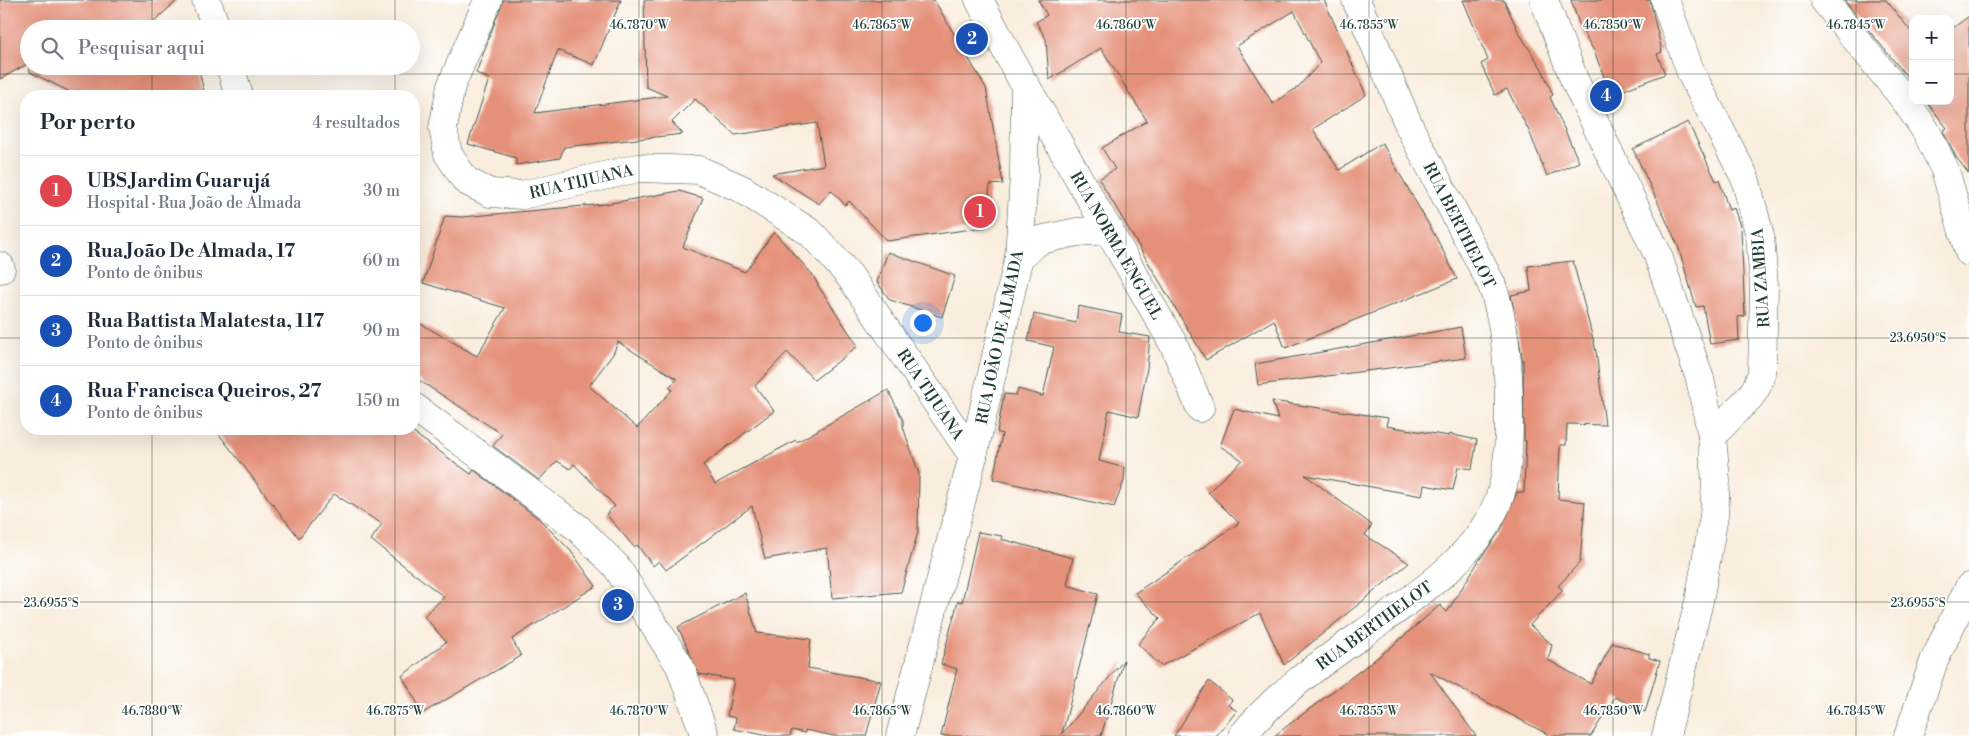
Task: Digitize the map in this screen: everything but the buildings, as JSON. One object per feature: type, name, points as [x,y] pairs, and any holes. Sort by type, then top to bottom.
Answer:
[{"type":"street","points":[[206,0],[214,20]]},
{"type":"street","name":"RUA TIJUANA","points":[[488,0],[451,86],[443,128],[448,154],[466,182],[490,193],[522,195],[638,168],[699,170],[742,189],[811,233],[849,274],[973,456]]},
{"type":"street","name":"RUA JOÃO DE ALMADA","points":[[900,736],[973,456],[1019,257],[1024,175],[1025,86],[979,0]]},
{"type":"street","name":"RUA BERTHELOT","points":[[1242,736],[1252,724],[1298,682],[1420,594],[1465,554],[1484,529],[1497,503],[1505,472],[1509,440],[1508,367],[1497,297],[1410,128],[1356,0]]},
{"type":"street","points":[[1544,0],[1574,79],[1657,253],[1700,379],[1712,436],[1716,481],[1714,516],[1699,601],[1666,736]]},
{"type":"street","name":"RUA ZAMBIA","points":[[1665,0],[1691,72],[1745,178],[1760,236],[1764,285],[1762,373],[1750,397],[1712,436]]},
{"type":"street","points":[[1824,0],[1904,99],[1926,131],[1945,170],[1969,252]]},
{"type":"street","points":[[233,75],[237,90]]},
{"type":"street","name":"RUA NORMA ENGUEL","points":[[1025,86],[1110,230],[1174,345],[1200,408]]},
{"type":"street","points":[[1019,257],[1040,240],[1076,232],[1110,230]]},
{"type":"street","points":[[420,411],[578,528],[616,566],[680,666],[705,736]]},
{"type":"street","points":[[1908,736],[1934,661],[1969,587]]},
{"type":"place","name":"Rua João De Almada, 17","points":[[972,39]]},
{"type":"place","name":"Rua Francisca Queiros, 27","points":[[1606,96]]},
{"type":"place","name":"UBS Jardim Guarujá","points":[[980,212]]},
{"type":"place","name":"Rua Battista Malatesta, 117","points":[[618,605]]}]
